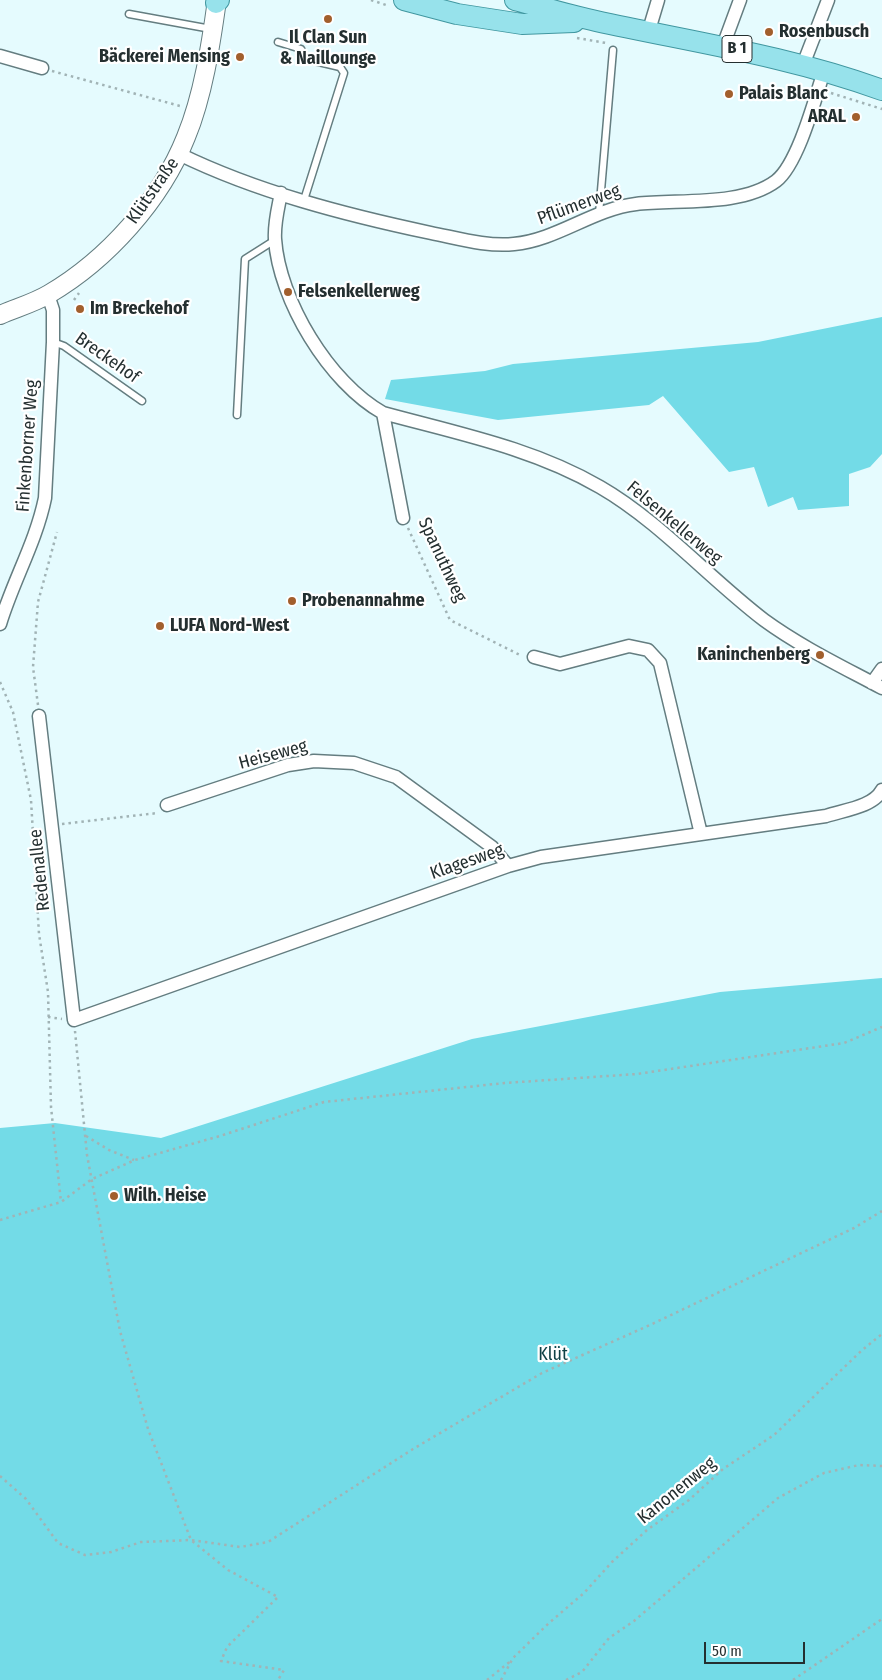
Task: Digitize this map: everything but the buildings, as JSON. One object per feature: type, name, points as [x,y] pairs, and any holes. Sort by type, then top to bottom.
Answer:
[{"type":"main road","name":"B 1","points":[[404,0],[457,14],[522,24],[596,21],[649,30],[803,65],[822,80],[882,90]]},
{"type":"main road","points":[[515,0],[596,21]]},
{"type":"main road","name":"B 1","points":[[564,0],[596,21]]},
{"type":"main road","name":"Klütstraße","points":[[0,315],[48,295],[80,274],[134,221],[154,194],[179,154],[191,124],[217,1]]},
{"type":"street","points":[[649,30],[658,0]]},
{"type":"street","points":[[723,46],[740,0]]},
{"type":"street","points":[[803,65],[828,0]]},
{"type":"street","points":[[0,56],[42,68]]},
{"type":"street","name":"Pflümerweg","points":[[179,154],[281,193],[386,224],[465,240],[513,244],[538,239],[629,204],[656,201],[729,199],[763,188],[776,180],[790,164],[822,80]]},
{"type":"street","name":"Felsenkellerweg","points":[[281,193],[275,223],[275,240],[278,261],[288,292],[303,326],[353,392],[366,404],[382,413],[497,442],[570,471],[600,486],[627,504],[766,621],[798,642],[877,686]]},
{"type":"street","name":"Finkenborner Weg","points":[[0,624],[9,592],[40,522],[45,498],[53,342],[53,310],[48,295]]},
{"type":"street","name":"Spanuthweg","points":[[382,413],[403,518]]},
{"type":"street","points":[[534,657],[560,664],[629,646],[648,650],[660,663],[701,834]]},
{"type":"street","points":[[877,686],[882,669]]},
{"type":"street","name":"Redenallee","points":[[39,716],[74,1020]]},
{"type":"street","name":"Heiseweg","points":[[167,805],[288,765],[314,760],[354,763],[396,777],[492,847],[508,866]]},
{"type":"street","name":"Klagesweg","points":[[74,1020],[541,856],[826,816],[869,802],[878,797],[882,790]]},
{"type":"lane","points":[[129,14],[212,30]]},
{"type":"lane","points":[[278,42],[301,49],[306,59],[340,67],[344,73],[304,200]]},
{"type":"lane","points":[[599,214],[613,47]]},
{"type":"lane","points":[[237,415],[245,259],[275,240]]},
{"type":"lane","name":"Breckehof","points":[[53,342],[64,346],[142,401]]},
{"type":"path","points":[[572,38],[613,47]]},
{"type":"path","points":[[42,68],[181,104],[179,109]]},
{"type":"path","points":[[822,80],[882,110]]},
{"type":"path","name":"Spanuthweg","points":[[403,518],[450,620],[518,656],[534,657]]},
{"type":"path","points":[[39,716],[33,667],[38,602],[57,532]]},
{"type":"path","points":[[0,682],[13,712],[31,800],[39,934],[48,992],[51,1107],[61,1202]]},
{"type":"path","points":[[52,822],[68,824],[139,816],[158,813],[167,805]]},
{"type":"path","points":[[74,1020],[92,1179],[120,1331],[148,1429],[191,1540],[228,1570],[278,1597],[227,1647],[221,1661],[284,1670],[278,1680]]},
{"type":"path","points":[[0,1220],[61,1202],[92,1179],[135,1160],[324,1102],[505,1083],[637,1074],[844,1043],[882,1027]]},
{"type":"path","points":[[86,1136],[110,1150],[135,1160]]},
{"type":"path","points":[[0,1476],[26,1498],[58,1544],[85,1554],[112,1552],[141,1542],[191,1540],[240,1547],[268,1542],[412,1449],[542,1373],[650,1325],[854,1228],[882,1210]]},
{"type":"path","name":"Kanonenweg","points":[[501,1680],[513,1659],[647,1530],[689,1500],[723,1469],[774,1435],[861,1351],[882,1334]]},
{"type":"path","points":[[566,1680],[582,1672],[609,1638],[634,1621],[778,1498],[824,1473],[859,1465],[882,1466]]},
{"type":"path","points":[[793,1680],[882,1620]]},
{"type":"path","points":[[487,1680],[513,1659]]},
{"type":"green space","points":[[882,317],[882,454],[870,467],[849,474],[849,506],[798,510],[793,497],[768,507],[754,467],[729,472],[663,396],[649,405],[498,420],[385,399],[391,380],[485,371],[513,364],[758,342]]},
{"type":"green space","name":"Klüt","points":[[882,978],[882,1680],[0,1680],[0,1128],[55,1123],[161,1138],[472,1039],[720,992]]},
{"type":"place","name":"Il Clan Sun & Naillounge","points":[[328,19]]},
{"type":"place","name":"Rosenbusch","points":[[769,32]]},
{"type":"place","name":"Bäckerei Mensing","points":[[240,57]]},
{"type":"place","name":"Palais Blanc","points":[[729,94]]},
{"type":"place","name":"ARAL","points":[[856,117]]},
{"type":"place","name":"Felsenkellerweg","points":[[288,292]]},
{"type":"place","name":"Im Breckehof","points":[[80,309]]},
{"type":"place","name":"Probenannahme","points":[[292,601]]},
{"type":"place","name":"LUFA Nord-West","points":[[160,626]]},
{"type":"place","name":"Kaninchenberg","points":[[820,655]]},
{"type":"place","name":"Wilh. Heise","points":[[114,1196]]}]
